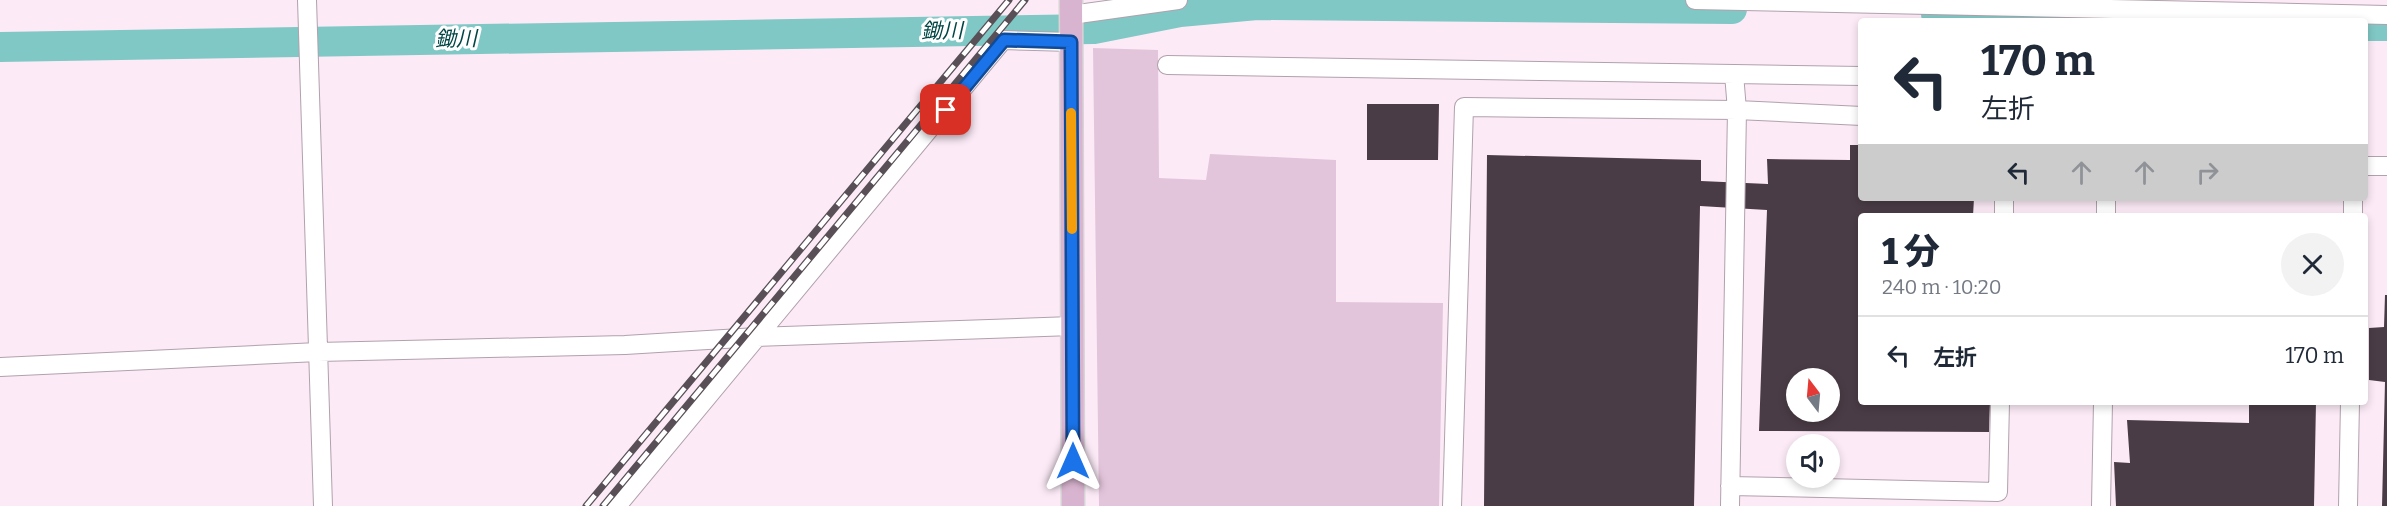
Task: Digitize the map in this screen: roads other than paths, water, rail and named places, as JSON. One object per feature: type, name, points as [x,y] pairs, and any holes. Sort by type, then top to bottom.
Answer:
[{"type":"main road","points":[[1071,8],[1073,506]]},
{"type":"street","points":[[307,0],[323,506]]},
{"type":"street","points":[[1071,8],[1178,0]]},
{"type":"street","points":[[1695,0],[2387,15]]},
{"type":"street","points":[[617,506],[1004,40],[1071,42]]},
{"type":"street","points":[[1167,65],[1858,76]]},
{"type":"street","points":[[1730,506],[1737,110],[1734,74]]},
{"type":"street","points":[[1452,506],[1464,107],[1737,110],[1858,116]]},
{"type":"street","points":[[2368,166],[2387,166]]},
{"type":"street","points":[[0,367],[318,352],[625,345],[757,337],[1072,326]]},
{"type":"street","points":[[1730,486],[1998,492],[2000,405]]},
{"type":"street","points":[[2101,506],[2103,405]]},
{"type":"street","points":[[2348,506],[2350,405]]},
{"type":"waterway","name":"鋤川","points":[[0,47],[1094,29],[1180,12],[1257,5],[1732,9]]},
{"type":"waterway","name":"鋤川","points":[[1936,14],[2049,18]]},
{"type":"waterway","name":"鋤川","points":[[2368,26],[2387,26]]},
{"type":"railway","points":[[586,506],[1009,0]]},
{"type":"railway","points":[[603,506],[1025,0]]}]
